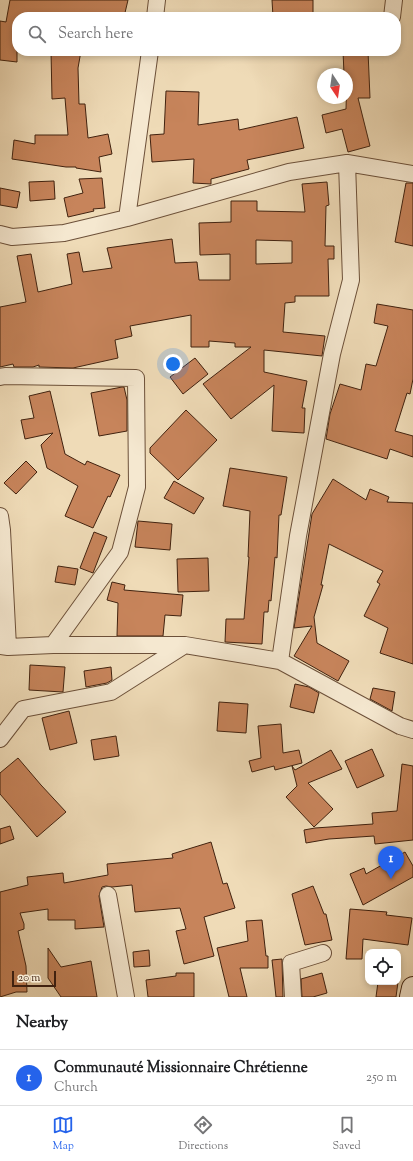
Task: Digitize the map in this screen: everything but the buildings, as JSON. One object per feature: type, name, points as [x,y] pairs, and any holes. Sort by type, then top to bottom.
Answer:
[{"type":"street","points":[[156,12],[157,0]]},
{"type":"street","points":[[393,12],[394,0]]},
{"type":"street","points":[[127,218],[149,56]]},
{"type":"street","points":[[280,661],[298,536],[332,354],[352,280],[347,163]]},
{"type":"street","points":[[0,234],[12,237],[64,233],[127,218],[288,172],[347,163],[413,174]]},
{"type":"street","points":[[0,377],[136,378],[137,487],[120,552],[53,646]]},
{"type":"street","points":[[0,516],[2,530],[4,646],[185,646],[280,661],[400,726],[413,730]]},
{"type":"street","points":[[0,739],[23,708],[110,692],[185,646]]},
{"type":"street","points":[[108,895],[126,997]]},
{"type":"street","points":[[293,997],[291,963],[323,952]]},
{"type":"street","points":[[411,997],[413,988]]},
{"type":"place","name":"Communauté Missionnaire Chrétienne","points":[[391,879]]}]
